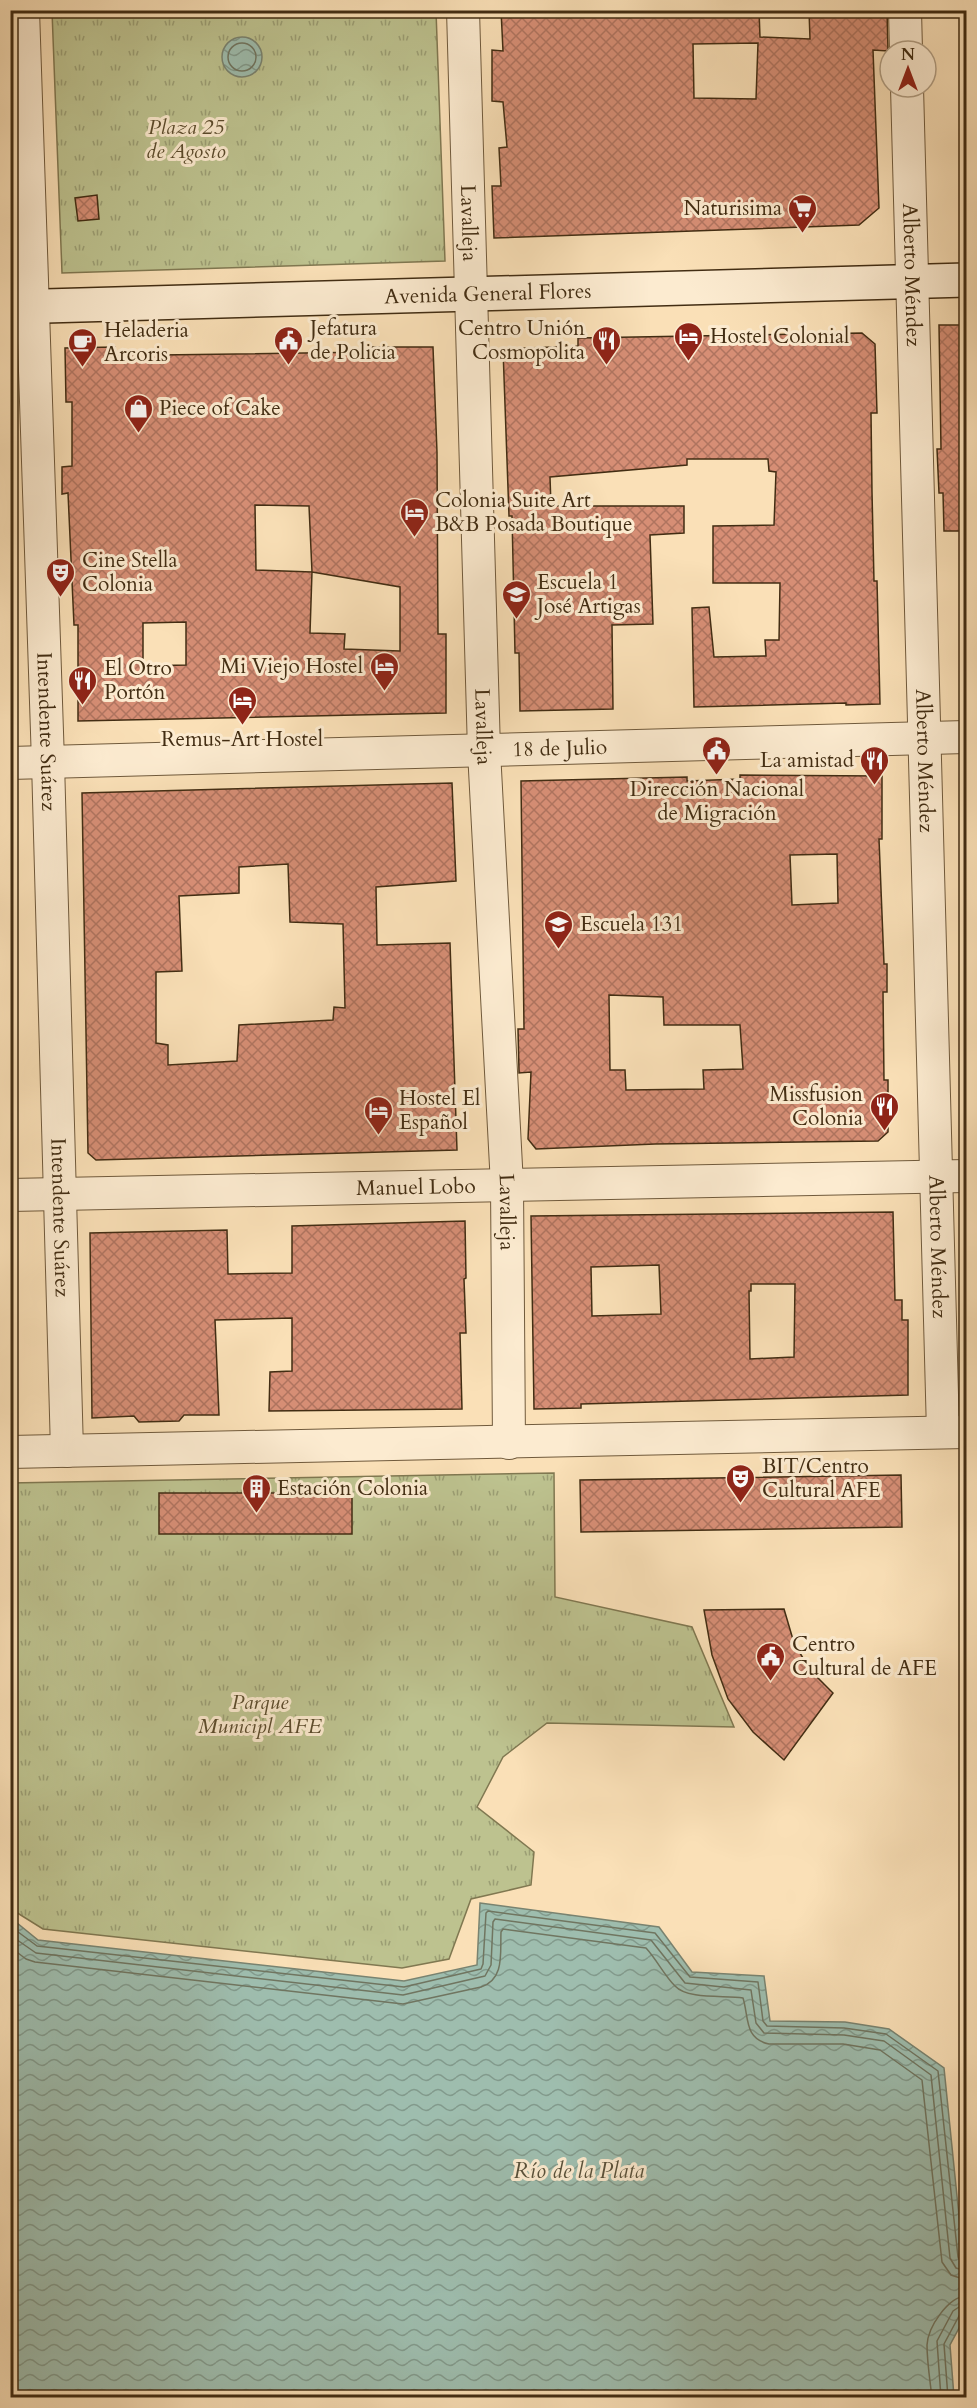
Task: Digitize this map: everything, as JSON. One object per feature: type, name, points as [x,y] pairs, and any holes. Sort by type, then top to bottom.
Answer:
[{"type":"street","name":"Intendente Suárez","points":[[23,10],[21,307],[48,762],[67,1451]]},
{"type":"street","name":"Lavalleja","points":[[463,10],[484,750],[507,1185],[509,1443]]},
{"type":"street","points":[[905,10],[906,39]]},
{"type":"street","name":"Alberto Méndez","points":[[907,99],[924,738],[951,1176],[955,1432]]},
{"type":"street","name":"Avenida General Flores","points":[[21,307],[966,280]]},
{"type":"street","name":"18 de Julio","points":[[10,763],[966,737]]},
{"type":"street","name":"Manuel Lobo","points":[[10,1195],[951,1176]]},
{"type":"street","points":[[10,1452],[955,1432]]},
{"type":"green space","name":"Plaza 25 de Agosto","points":[[52,11],[436,11],[445,261],[62,273]]},
{"type":"green space","name":"Parque Municipl AFE","points":[[554,1473],[555,1597],[692,1627],[734,1727],[547,1723],[503,1757],[477,1807],[534,1852],[531,1885],[471,1899],[449,1959],[402,1968],[43,1929],[11,1909],[10,1483]]},
{"type":"water","points":[[242,37],[256,43],[262,57],[256,71],[242,77],[228,71],[222,57],[228,43]]},
{"type":"water","name":"Río de la Plata","points":[[480,1903],[659,1927],[692,1972],[764,1976],[770,2021],[845,2022],[889,2029],[944,2068],[966,2285],[966,2315],[950,2345],[954,2397],[11,2397],[11,1918],[38,1940],[404,1981],[477,1965]]},
{"type":"building","points":[[501,10],[759,10],[760,37],[810,39],[809,10],[887,10],[888,39],[878,39],[878,50],[873,50],[879,208],[859,225],[494,238],[492,186],[501,186],[499,148],[507,147],[503,102],[492,101],[492,50],[503,51]],"holes":[[[758,43],[756,99],[694,98],[693,44]]]},
{"type":"building","points":[[97,195],[99,219],[78,221],[75,198]]},
{"type":"building","points":[[939,325],[966,325],[966,531],[944,531],[943,493],[939,493],[937,449],[941,449]]},
{"type":"building","points":[[862,333],[875,344],[877,413],[871,413],[872,492],[880,704],[694,707],[692,608],[709,607],[714,657],[766,656],[765,640],[779,640],[780,583],[713,583],[713,526],[774,525],[776,472],[769,471],[768,459],[687,459],[687,465],[550,477],[551,506],[684,506],[684,533],[650,535],[653,624],[612,625],[613,709],[520,711],[519,653],[515,653],[512,516],[509,516],[503,349],[578,346],[578,338]]},
{"type":"building","points":[[115,347],[115,355],[159,355],[371,352],[371,347],[433,347],[437,452],[438,634],[446,634],[446,713],[78,721],[78,625],[74,625],[68,493],[62,494],[62,467],[72,466],[72,402],[66,402],[65,348]],"holes":[[[255,505],[309,506],[312,572],[256,570]],[[312,572],[400,587],[400,651],[344,649],[345,634],[310,633]],[[186,622],[186,665],[143,666],[143,623]]]},
{"type":"building","points":[[740,775],[882,776],[882,839],[879,839],[884,964],[887,964],[887,992],[883,992],[884,1080],[888,1080],[888,1132],[878,1141],[655,1144],[536,1149],[528,1139],[531,1072],[519,1073],[518,1029],[524,1029],[521,781],[687,777],[687,781],[740,779]],"holes":[[[837,854],[838,903],[792,905],[790,855]],[[609,995],[663,997],[664,1025],[740,1025],[743,1069],[703,1070],[704,1089],[626,1090],[625,1070],[610,1070]]]},
{"type":"building","points":[[452,783],[456,881],[376,887],[377,945],[450,943],[457,1150],[96,1160],[88,1153],[82,793]],"holes":[[[288,864],[290,922],[343,924],[345,1008],[334,1007],[333,1020],[239,1025],[237,1061],[168,1065],[168,1045],[156,1043],[156,972],[182,971],[179,896],[239,893],[239,867]]]},
{"type":"building","points":[[893,1212],[895,1300],[902,1300],[902,1320],[908,1320],[908,1395],[581,1404],[581,1408],[534,1409],[531,1216]],"holes":[[[659,1265],[661,1314],[592,1316],[591,1267]],[[751,1284],[795,1284],[794,1357],[750,1359],[749,1291],[751,1291]]]},
{"type":"building","points":[[465,1221],[466,1333],[460,1333],[462,1409],[269,1411],[270,1372],[292,1371],[292,1318],[215,1320],[219,1415],[184,1415],[179,1421],[139,1422],[134,1416],[92,1418],[90,1233],[227,1230],[228,1274],[292,1273],[292,1226]]},
{"type":"building","name":"BIT/Centro Cultural AFE","points":[[901,1475],[902,1527],[581,1532],[580,1480]]},
{"type":"building","name":"Estación Colonia","points":[[159,1493],[352,1493],[352,1534],[159,1534]]},
{"type":"building","name":"Centro Cultural de AFE","points":[[784,1609],[794,1643],[810,1670],[833,1693],[784,1760],[753,1732],[728,1699],[712,1655],[704,1610]]},
{"type":"place","name":"Naturisima","points":[[803,234]]},
{"type":"place","name":"Hostel Colonial","points":[[689,362]]},
{"type":"place","name":"Jefatura de Policia","points":[[289,366]]},
{"type":"place","name":"Centro Unión Cosmopolita","points":[[606,366]]},
{"type":"place","name":"Heladeria Arcoris","points":[[83,368]]},
{"type":"place","name":"Piece of Cake","points":[[138,434]]},
{"type":"place","name":"Colonia Suite Art B&B Posada Boutique","points":[[414,538]]},
{"type":"place","name":"Cine Stella Colonia","points":[[61,598]]},
{"type":"place","name":"Escuela 1 José Artigas","points":[[516,620]]},
{"type":"place","name":"Mi Viejo Hostel","points":[[384,692]]},
{"type":"place","name":"El Otro Portón","points":[[83,706]]},
{"type":"place","name":"Remus-Art Hostel","points":[[242,726]]},
{"type":"place","name":"Dirección Nacional de Migración","points":[[717,776]]},
{"type":"place","name":"La amistad","points":[[875,786]]},
{"type":"place","name":"Escuela 131","points":[[559,950]]},
{"type":"place","name":"Missfusion Colonia","points":[[884,1132]]},
{"type":"place","name":"Hostel El Español","points":[[378,1136]]},
{"type":"place","name":"BIT/Centro Cultural AFE","points":[[741,1504]]},
{"type":"place","name":"Estación Colonia","points":[[256,1514]]},
{"type":"place","name":"Centro Cultural de AFE","points":[[771,1682]]}]
